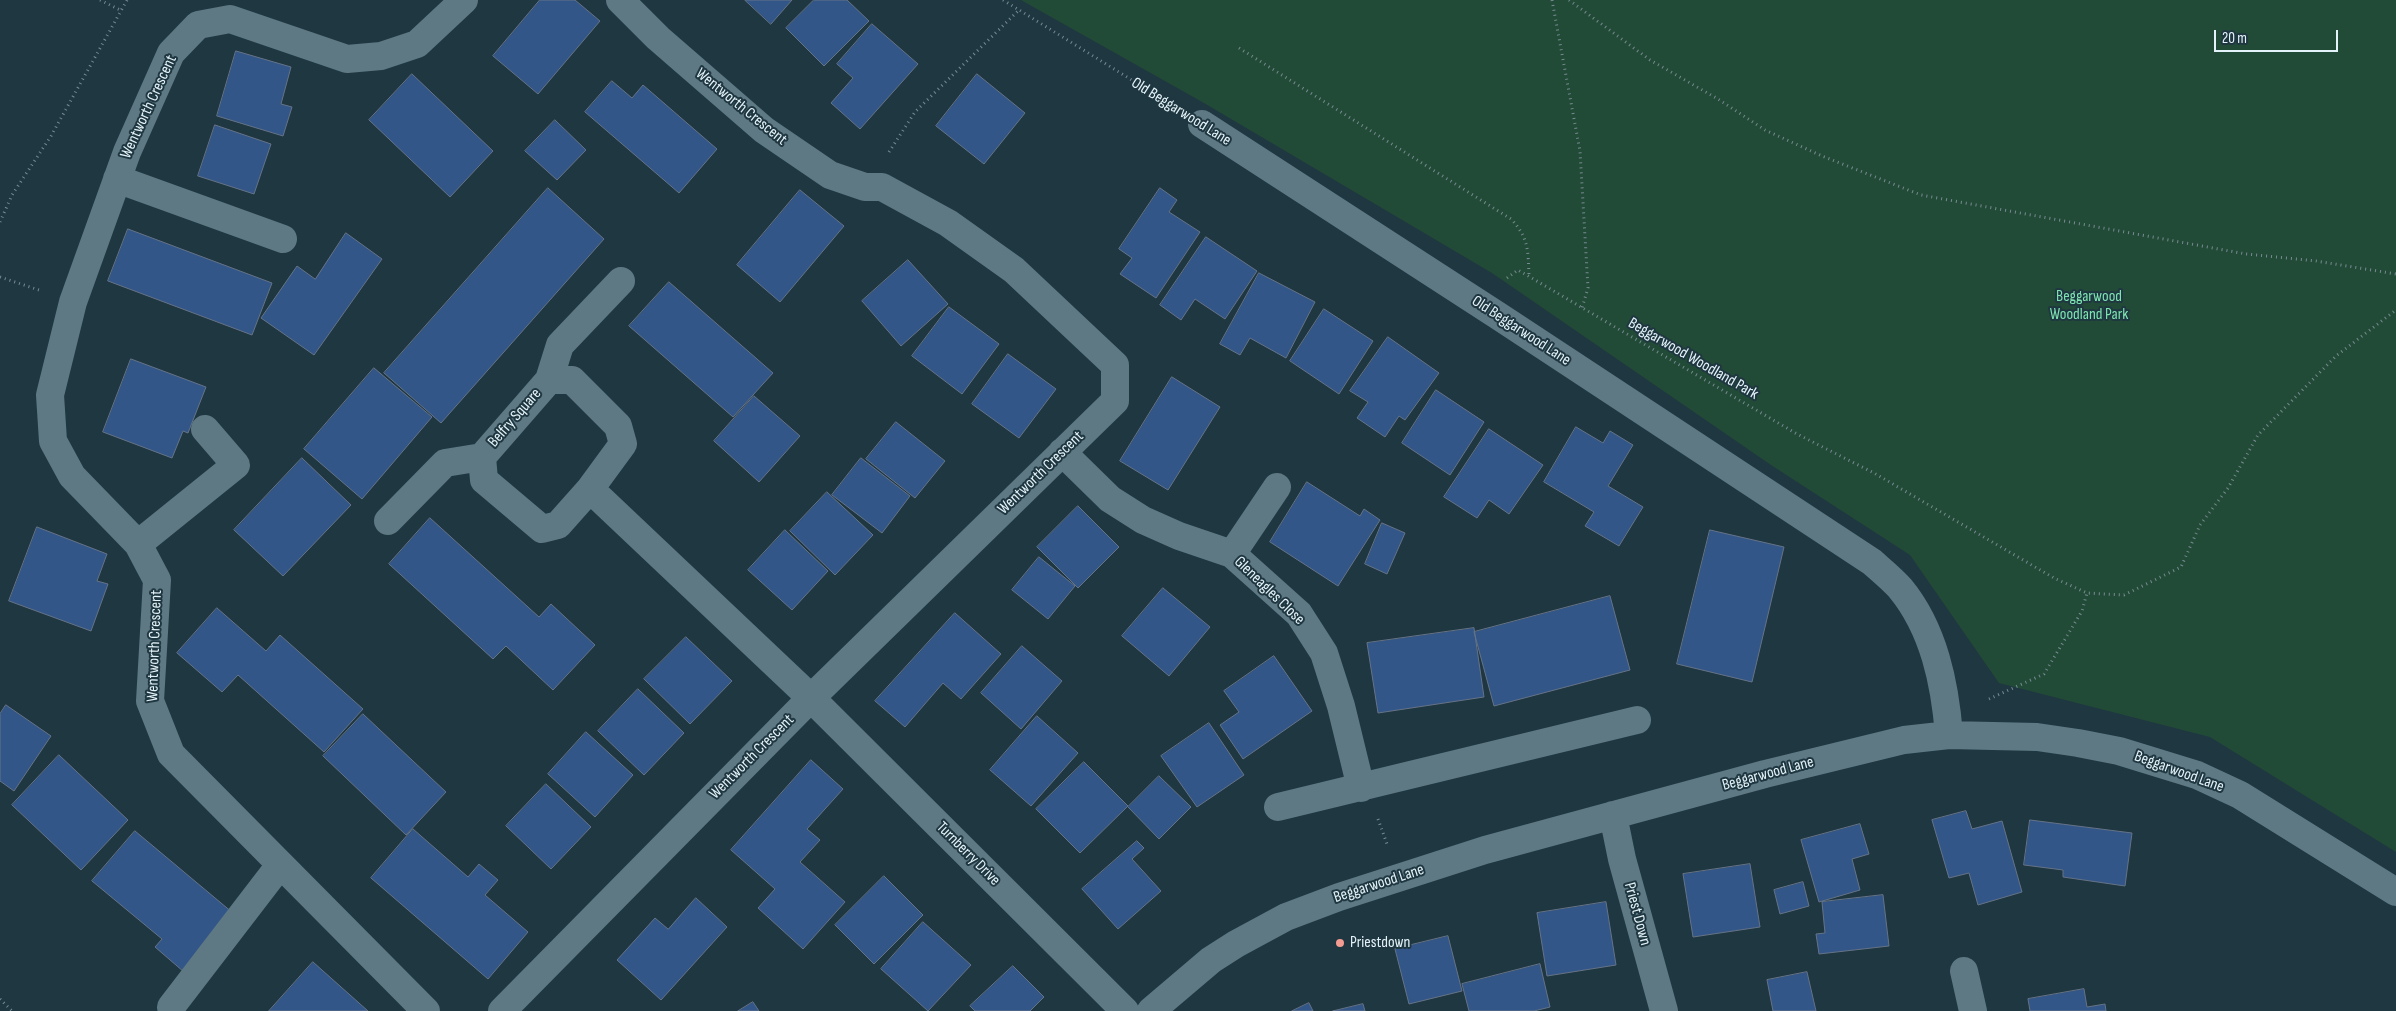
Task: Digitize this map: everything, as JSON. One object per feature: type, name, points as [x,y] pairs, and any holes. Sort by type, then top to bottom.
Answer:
[{"type":"street","name":"Wentworth Crescent","points":[[426,1011],[171,754],[150,701],[157,580],[138,544],[72,476],[53,441],[50,395],[73,302],[117,179],[171,54],[198,25],[230,19],[347,59],[381,56],[417,44],[464,0]]},
{"type":"street","name":"Wentworth Crescent","points":[[502,1011],[811,698],[1115,401],[1115,366],[1014,270],[948,222],[882,187],[865,187],[830,174],[764,130],[658,38],[620,0]]},
{"type":"street","name":"Old Beggarwood Lane","points":[[1202,124],[1500,317],[1872,562],[1900,588],[1921,621],[1936,658],[1946,699],[1948,735]]},
{"type":"street","points":[[117,179],[283,239]]},
{"type":"street","points":[[549,380],[560,345],[621,281]]},
{"type":"street","name":"Belfry Square","points":[[549,380],[572,380],[618,426],[623,444],[590,489],[558,526],[542,529],[484,480],[482,456],[549,380]]},
{"type":"street","points":[[138,544],[236,464],[205,429]]},
{"type":"street","name":"Gleneagles Close","points":[[1062,452],[1110,499],[1143,520],[1179,536],[1232,554],[1299,614],[1324,653],[1364,787]]},
{"type":"street","points":[[388,521],[445,463],[482,456]]},
{"type":"street","points":[[1232,554],[1278,487]]},
{"type":"street","points":[[590,489],[811,698]]},
{"type":"street","name":"Turnberry Drive","points":[[811,698],[1125,1011]]},
{"type":"street","points":[[1278,807],[1637,720]]},
{"type":"street","name":"Beggarwood Lane","points":[[1151,1011],[1211,960],[1244,939],[1286,917],[1339,896],[1484,850],[1851,752],[1904,740],[1948,735],[2037,737],[2078,743],[2119,751],[2198,775],[2248,799],[2396,892]]},
{"type":"street","name":"Priest Down","points":[[1613,816],[1622,859],[1664,1011]]},
{"type":"street","points":[[171,1006],[280,865]]},
{"type":"street","points":[[1964,971],[1973,1011]]},
{"type":"path","points":[[100,0],[120,10]]},
{"type":"path","points":[[0,222],[12,195],[51,136],[127,0]]},
{"type":"path","name":"Old Beggarwood Lane","points":[[1003,0],[1202,124]]},
{"type":"path","points":[[1552,0],[1580,152],[1588,288],[1582,308]]},
{"type":"path","points":[[1569,0],[1650,60],[1718,99],[1765,130],[1839,164],[1921,195],[2246,254],[2316,261],[2396,274]]},
{"type":"path","points":[[882,187],[887,155],[915,112],[1019,10]]},
{"type":"path","points":[[1239,48],[1511,219],[1523,232],[1528,250],[1529,277]]},
{"type":"path","points":[[0,277],[73,302]]},
{"type":"path","name":"Beggarwood Woodland Park","points":[[1559,294],[1797,434],[1874,473],[2054,578],[2087,593],[2124,594],[2182,567],[2200,525],[2228,488],[2258,435],[2336,356],[2396,310]]},
{"type":"path","points":[[1946,699],[1988,699],[2044,674],[2082,611],[2087,593]]},
{"type":"path","points":[[1364,787],[1399,877]]},
{"type":"path","points":[[0,999],[12,1011]]},
{"type":"green space","name":"Beggarwood Woodland Park","points":[[1021,0],[2396,0],[2396,852],[2210,737],[1999,683],[1910,555],[1771,465],[1492,273],[1204,103]]},
{"type":"building","points":[[540,0],[575,0],[600,21],[538,94],[493,56]]},
{"type":"building","points":[[745,0],[792,0],[771,24]]},
{"type":"building","points":[[814,0],[847,0],[869,21],[824,66],[786,28]]},
{"type":"building","points":[[872,24],[918,64],[860,129],[831,103],[853,78],[837,64]]},
{"type":"building","points":[[236,51],[291,67],[281,104],[292,107],[283,136],[217,116]]},
{"type":"building","points":[[412,74],[493,151],[450,197],[369,120]]},
{"type":"building","points":[[977,74],[1025,113],[984,164],[936,126]]},
{"type":"building","points":[[612,81],[632,98],[643,85],[717,149],[679,193],[585,112]]},
{"type":"building","points":[[555,120],[586,150],[557,180],[525,151]]},
{"type":"building","points":[[215,125],[271,144],[254,194],[198,176]]},
{"type":"building","points":[[548,188],[604,239],[441,423],[384,373]]},
{"type":"building","points":[[1160,188],[1177,200],[1169,212],[1200,232],[1156,298],[1120,274],[1132,258],[1119,249]]},
{"type":"building","points":[[800,190],[844,226],[780,302],[737,265]]},
{"type":"building","points":[[128,229],[272,283],[252,335],[108,281]]},
{"type":"building","points":[[346,233],[382,259],[314,355],[261,318],[297,266],[315,279]]},
{"type":"building","points":[[1206,237],[1257,271],[1225,319],[1195,299],[1181,320],[1160,305]]},
{"type":"building","points":[[908,260],[948,304],[901,346],[862,301]]},
{"type":"building","points":[[1259,273],[1315,302],[1286,358],[1250,338],[1240,355],[1220,344]]},
{"type":"building","points":[[669,282],[773,373],[733,417],[629,326]]},
{"type":"building","points":[[949,307],[999,344],[962,394],[912,356]]},
{"type":"building","points":[[1324,309],[1373,341],[1339,394],[1290,361]]},
{"type":"building","points":[[1388,337],[1439,373],[1405,420],[1399,416],[1385,437],[1357,418],[1368,402],[1350,391]]},
{"type":"building","points":[[1008,354],[1056,389],[1019,438],[972,404]]},
{"type":"building","points":[[131,359],[206,387],[188,433],[183,431],[172,458],[103,432]]},
{"type":"building","points":[[374,368],[432,417],[362,499],[304,449]]},
{"type":"building","points":[[1172,377],[1220,407],[1168,490],[1120,461]]},
{"type":"building","points":[[1436,390],[1484,422],[1450,475],[1402,443]]},
{"type":"building","points":[[754,396],[800,436],[759,482],[714,441]]},
{"type":"building","points":[[896,422],[945,461],[915,498],[866,459]]},
{"type":"building","points":[[1576,427],[1603,443],[1610,431],[1633,445],[1608,486],[1643,507],[1619,546],[1585,526],[1594,512],[1544,482]]},
{"type":"building","points":[[1489,429],[1543,465],[1509,514],[1489,500],[1477,518],[1444,497]]},
{"type":"building","points":[[302,458],[351,505],[283,576],[234,530]]},
{"type":"building","points":[[861,458],[910,496],[882,533],[832,495]]},
{"type":"building","points":[[1307,482],[1360,516],[1364,509],[1380,520],[1338,586],[1270,542]]},
{"type":"building","points":[[827,492],[873,535],[835,575],[790,531]]},
{"type":"building","points":[[1078,506],[1119,547],[1078,588],[1037,547]]},
{"type":"building","points":[[430,518],[539,617],[551,604],[595,645],[553,690],[506,646],[493,659],[389,564]]},
{"type":"building","points":[[1382,523],[1405,533],[1387,574],[1365,564]]},
{"type":"building","points":[[37,527],[107,554],[97,581],[108,584],[91,631],[9,601]]},
{"type":"building","points":[[785,530],[828,571],[792,610],[748,570]]},
{"type":"building","points":[[1710,530],[1784,547],[1752,682],[1677,664]]},
{"type":"building","points":[[1039,557],[1075,586],[1048,619],[1012,590]]},
{"type":"building","points":[[1163,588],[1210,627],[1169,676],[1122,636]]},
{"type":"building","points":[[1610,596],[1630,670],[1494,706],[1474,632]]},
{"type":"building","points":[[217,608],[266,651],[280,635],[363,709],[324,752],[238,675],[222,692],[177,653]]},
{"type":"building","points":[[955,613],[1001,654],[961,699],[943,683],[905,727],[875,701]]},
{"type":"building","points":[[1474,628],[1484,697],[1378,713],[1367,643]]},
{"type":"building","points":[[686,637],[732,681],[690,724],[644,679]]},
{"type":"building","points":[[1022,646],[1062,681],[1021,729],[981,693]]},
{"type":"building","points":[[1274,656],[1312,711],[1243,759],[1220,725],[1239,712],[1224,691]]},
{"type":"building","points":[[638,689],[684,733],[644,775],[598,731]]},
{"type":"building","points":[[6,705],[51,736],[14,791],[0,781],[0,714]]},
{"type":"building","points":[[363,714],[446,792],[406,835],[323,756]]},
{"type":"building","points":[[1037,716],[1078,753],[1031,806],[990,770]]},
{"type":"building","points":[[1209,723],[1244,775],[1197,807],[1161,756]]},
{"type":"building","points":[[586,732],[633,775],[595,817],[548,774]]},
{"type":"building","points":[[59,755],[128,820],[81,870],[12,805]]},
{"type":"building","points":[[811,760],[843,789],[807,829],[820,840],[800,862],[845,902],[803,949],[758,908],[775,889],[731,850]]},
{"type":"building","points":[[1084,762],[1128,806],[1080,853],[1036,809]]},
{"type":"building","points":[[1159,776],[1191,807],[1159,839],[1128,807]]},
{"type":"building","points":[[546,784],[591,827],[551,869],[506,826]]},
{"type":"building","points":[[1966,811],[1972,829],[2002,821],[2022,892],[1978,905],[1969,873],[1949,878],[1932,820]]},
{"type":"building","points":[[2030,820],[2132,833],[2125,886],[2063,877],[2063,870],[2024,865]]},
{"type":"building","points":[[1860,824],[1869,854],[1852,859],[1860,890],[1819,902],[1801,840]]},
{"type":"building","points":[[413,829],[468,877],[479,864],[498,880],[485,895],[528,932],[488,979],[371,878]]},
{"type":"building","points":[[135,831],[233,913],[184,972],[155,947],[162,939],[92,881]]},
{"type":"building","points":[[1137,841],[1144,848],[1132,859],[1161,891],[1118,929],[1082,889]]},
{"type":"building","points":[[1750,864],[1760,927],[1693,937],[1683,874]]},
{"type":"building","points":[[884,876],[923,915],[874,964],[835,925]]},
{"type":"building","points":[[1803,882],[1809,906],[1780,914],[1774,890]]},
{"type":"building","points":[[1883,895],[1889,946],[1819,954],[1816,934],[1825,933],[1822,902]]},
{"type":"building","points":[[696,898],[727,927],[661,1000],[617,960],[655,918],[668,929]]},
{"type":"building","points":[[1606,902],[1616,965],[1547,976],[1537,913]]},
{"type":"building","points":[[923,922],[971,965],[928,1011],[881,969]]},
{"type":"building","points":[[1448,936],[1462,991],[1409,1004],[1395,949]]},
{"type":"building","points":[[313,962],[368,1011],[269,1011]]},
{"type":"building","points":[[1540,964],[1550,1007],[1534,1011],[1469,1011],[1462,984]]},
{"type":"building","points":[[1013,966],[1044,997],[1030,1011],[975,1011],[970,1006]]},
{"type":"building","points":[[1807,972],[1816,1011],[1773,1011],[1767,980]]},
{"type":"building","points":[[2084,989],[2087,1007],[2105,1004],[2106,1011],[2030,1011],[2028,999]]},
{"type":"building","points":[[753,1002],[759,1011],[738,1011]]},
{"type":"building","points":[[1309,1003],[1313,1011],[1292,1011]]},
{"type":"building","points":[[1363,1004],[1365,1011],[1333,1011]]},
{"type":"place","name":"Priestdown","points":[[1340,943]]}]
